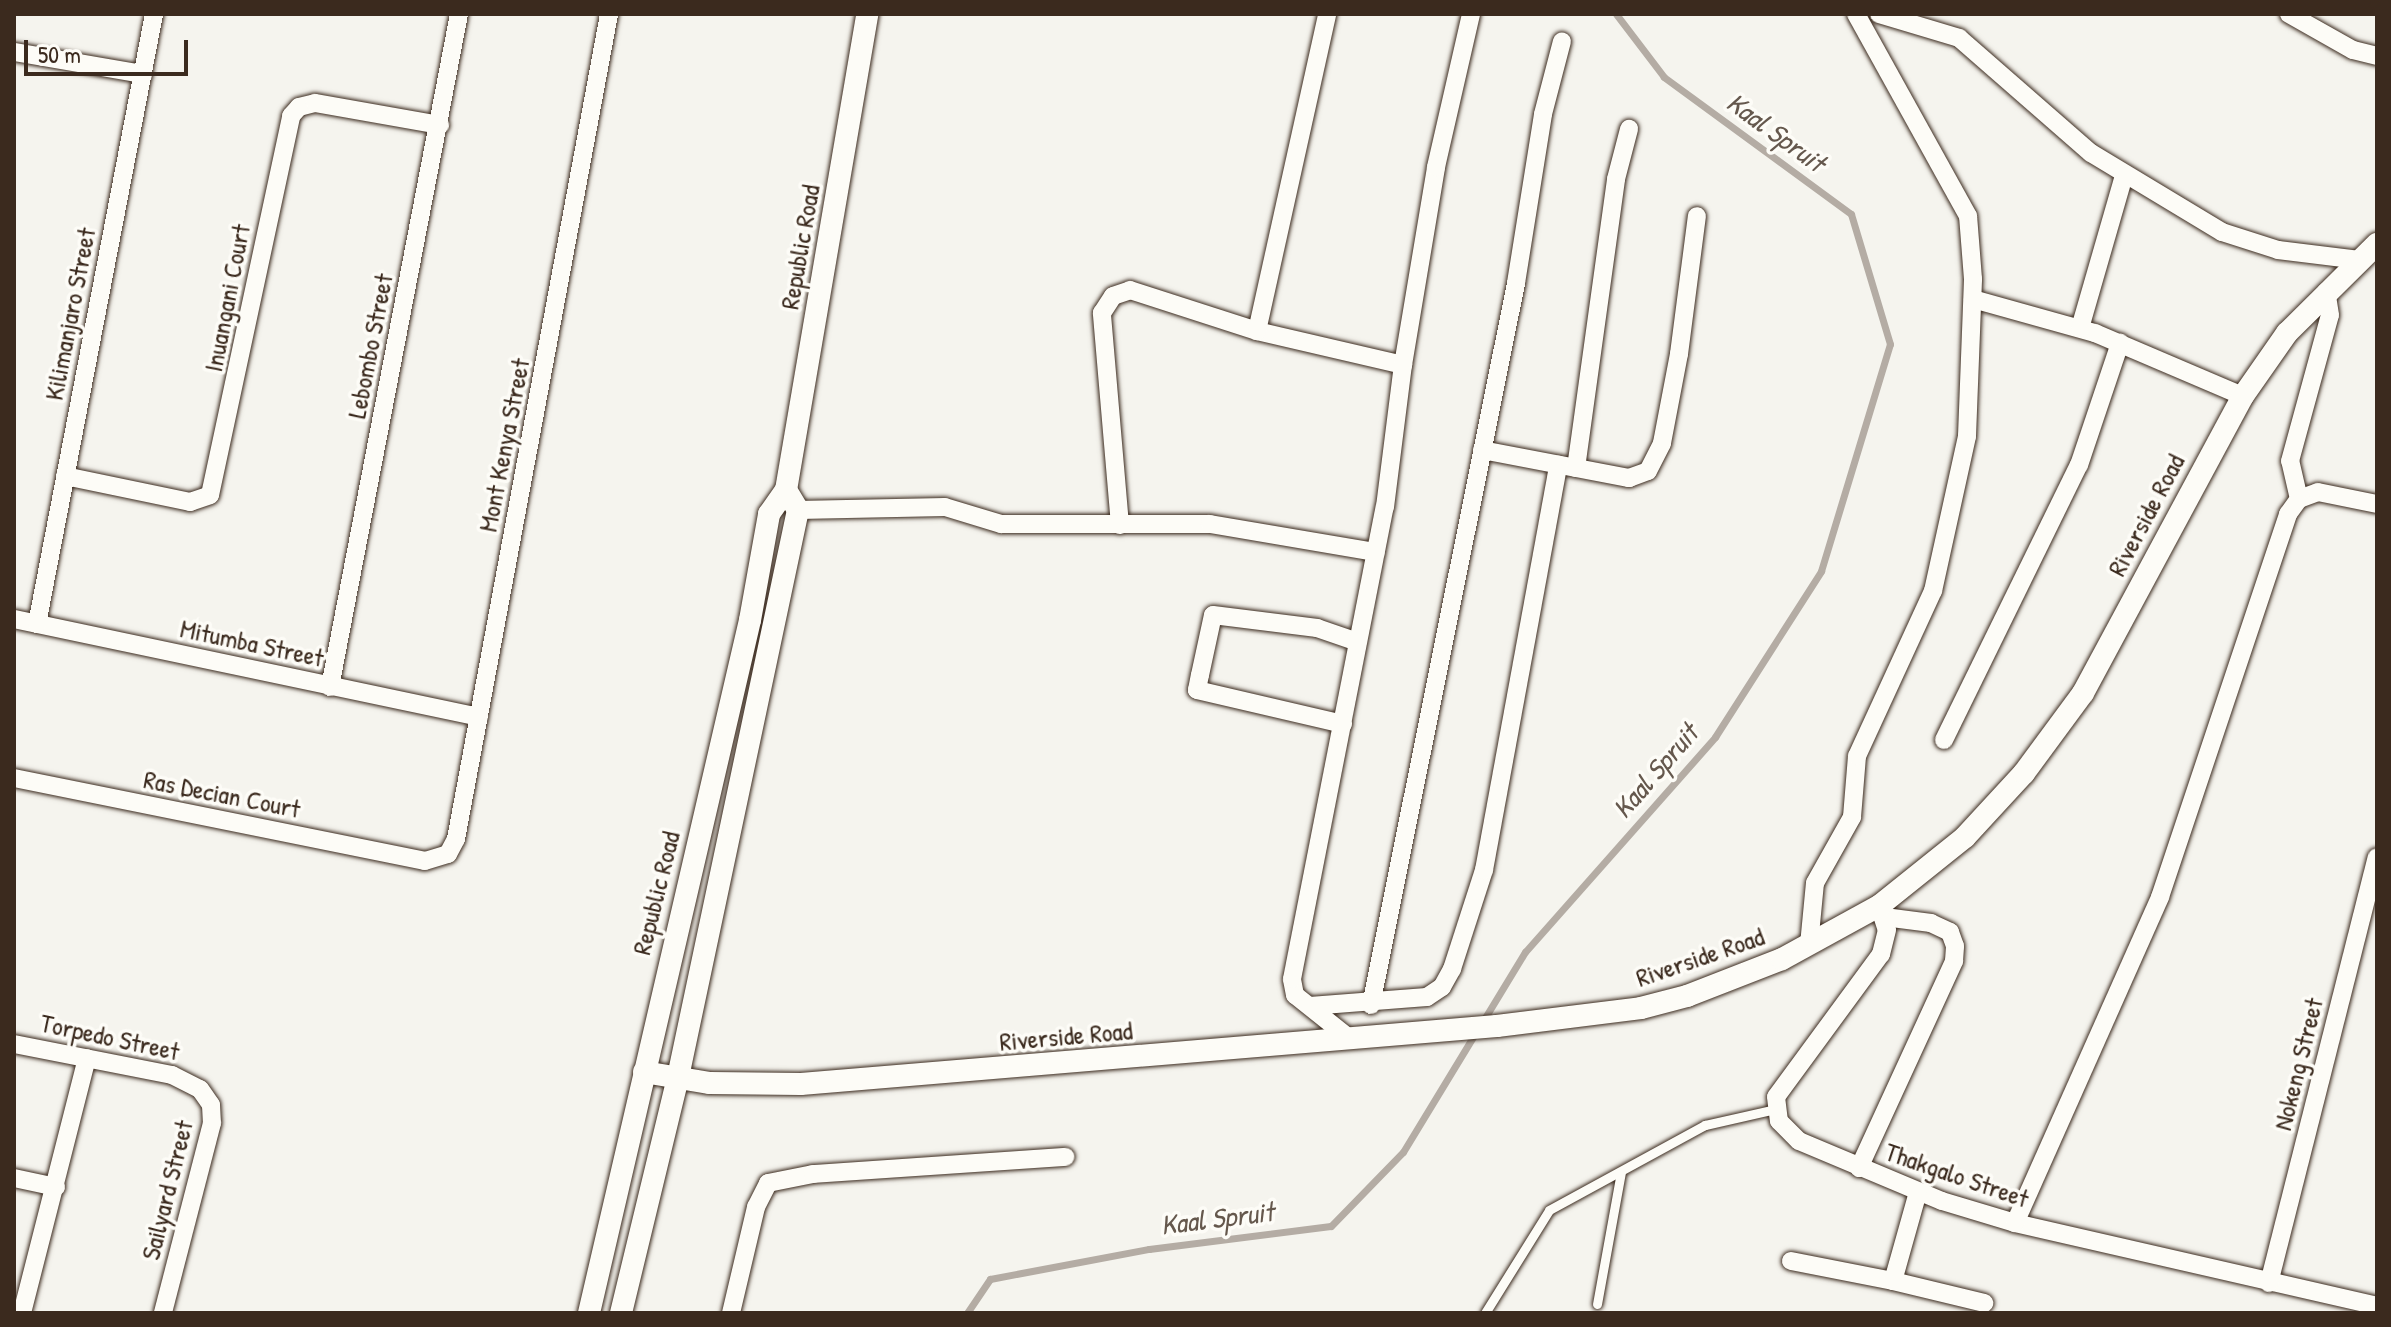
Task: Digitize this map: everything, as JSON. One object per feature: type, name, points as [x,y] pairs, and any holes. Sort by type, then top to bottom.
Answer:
[{"type":"street","name":"Kilimanjaro Street","points":[[37,624],[154,14]]},
{"type":"street","name":"Lebombo Street","points":[[330,687],[459,14]]},
{"type":"street","name":"Mont Kenya Street","points":[[420,860],[439,860],[451,850],[479,717],[609,14]]},
{"type":"street","name":"Republic Road","points":[[589,1313],[750,620],[769,514],[786,490],[867,14]]},
{"type":"street","points":[[1257,331],[1327,14]]},
{"type":"street","points":[[1349,1038],[1295,995],[1292,979],[1376,552],[1436,167],[1471,14]]},
{"type":"street","points":[[1809,945],[1815,883],[1852,817],[1857,756],[1933,591],[1966,454],[1973,299],[1968,216],[1856,14]]},
{"type":"street","points":[[1879,14],[1959,38],[2124,176],[2249,242],[2359,260]]},
{"type":"street","points":[[2289,14],[2353,50],[2377,56]]},
{"type":"street","points":[[1371,1005],[1482,450],[1543,114],[1562,41]]},
{"type":"street","points":[[14,52],[143,74]]},
{"type":"street","name":"Inuangani Court","points":[[65,476],[190,502],[210,495],[291,116],[299,107],[315,103],[440,125]]},
{"type":"street","points":[[1310,1006],[1371,1005],[1427,997],[1442,987],[1461,947],[1484,870],[1533,615],[1534,574],[1567,467],[1616,179],[1629,129]]},
{"type":"street","points":[[2080,328],[2124,176]]},
{"type":"street","points":[[1482,450],[1640,478],[1655,461],[1679,354],[1697,216]]},
{"type":"street","name":"Riverside Road","points":[[644,1072],[729,1084],[801,1084],[1497,1026],[1627,1010],[1687,996],[1881,912],[1965,837],[2055,737],[2243,396],[2287,333],[2326,291],[2377,244]]},
{"type":"street","points":[[1120,525],[1102,313],[1113,296],[1130,290],[1257,331],[1403,365]]},
{"type":"street","points":[[2299,499],[2290,461],[2330,315],[2326,291]]},
{"type":"street","points":[[1973,299],[2080,328],[2243,396]]},
{"type":"street","points":[[1944,740],[2079,465],[2120,343]]},
{"type":"street","points":[[621,1313],[678,1077],[798,510],[786,490]]},
{"type":"street","points":[[2015,1223],[2160,897],[2288,514],[2299,499],[2318,492],[2377,504]]},
{"type":"street","points":[[798,510],[945,507],[1001,524],[1242,527],[1376,552]]},
{"type":"street","points":[[1343,724],[1197,690],[1213,615],[1317,628],[1358,642]]},
{"type":"street","name":"Mitumba Street","points":[[14,619],[479,717]]},
{"type":"street","name":"Ras Decian Court","points":[[14,778],[420,860]]},
{"type":"street","name":"Nokeng Street","points":[[2269,1283],[2377,857]]},
{"type":"street","points":[[1776,1109],[1787,1079],[1881,954],[1887,942],[1881,912],[1931,923],[1950,932],[1955,946],[1954,961],[1859,1168]]},
{"type":"street","name":"Torpedo Street","points":[[14,1044],[172,1075],[194,1085]]},
{"type":"street","points":[[22,1313],[87,1058]]},
{"type":"street","name":"Sailyard Street","points":[[163,1313],[212,1123],[211,1105],[194,1085]]},
{"type":"street","name":"Thakgalo Street","points":[[1776,1109],[1779,1121],[1799,1141],[1918,1192],[2015,1223],[2377,1306]]},
{"type":"street","points":[[731,1313],[756,1207],[768,1183],[813,1174],[1065,1157]]},
{"type":"street","points":[[14,1178],[56,1187]]},
{"type":"street","points":[[1893,1281],[1918,1192]]},
{"type":"street","points":[[1791,1261],[1984,1303]]},
{"type":"lane","points":[[1485,1313],[1549,1210],[1705,1125],[1776,1109]]},
{"type":"lane","points":[[1597,1304],[1621,1172]]},
{"type":"waterway","name":"Kaal Spruit","points":[[1483,1021],[1525,952],[1715,737],[1821,571],[1890,344],[1851,214],[1664,77],[1616,14]]},
{"type":"waterway","name":"Kaal Spruit","points":[[967,1313],[990,1279],[1149,1249],[1331,1226],[1403,1152],[1476,1032]]}]
